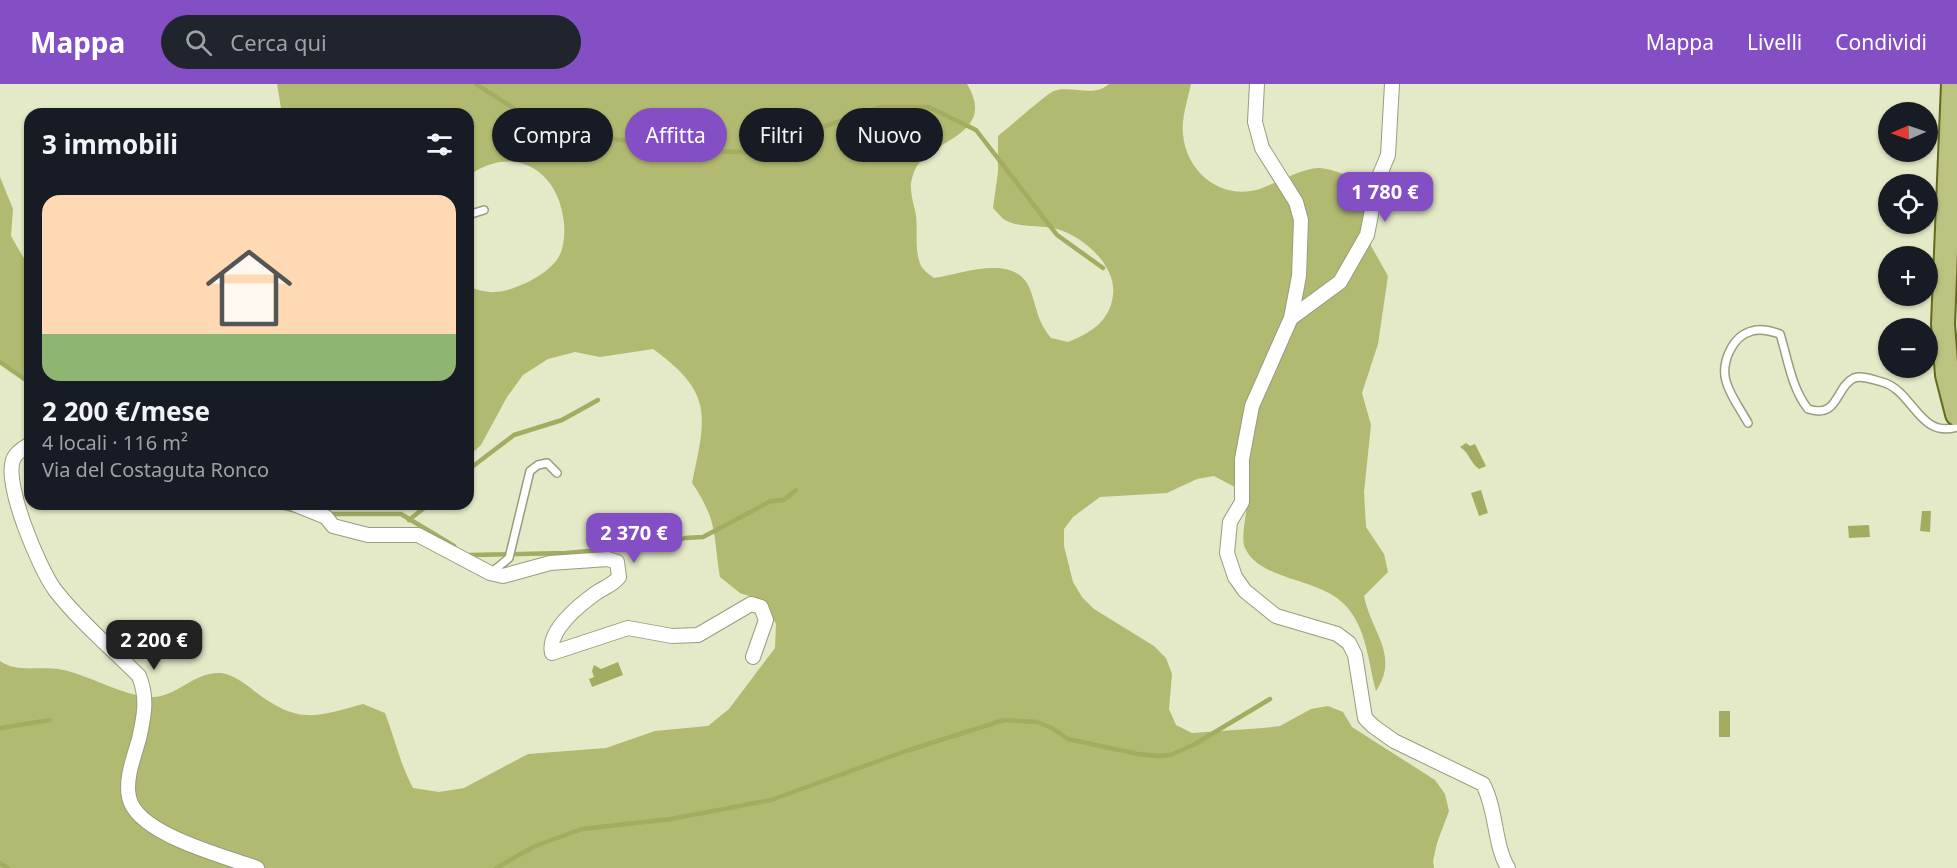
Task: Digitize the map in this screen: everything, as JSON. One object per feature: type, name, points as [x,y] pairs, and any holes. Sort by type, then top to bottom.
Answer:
[{"type":"main road","points":[[1953,84],[1943,324],[1947,375],[1957,414]]},
{"type":"street","points":[[1257,84],[1255,122],[1262,148],[1296,202],[1300,220],[1299,276],[1291,318],[1252,406],[1242,459],[1242,502],[1230,522],[1226,540],[1227,554],[1235,577],[1245,591],[1276,616],[1337,634],[1349,643],[1355,655],[1365,718],[1373,726],[1394,741],[1483,784],[1494,808],[1503,860],[1508,868]]},
{"type":"street","points":[[1291,318],[1340,282],[1367,235],[1378,179],[1388,155],[1392,84]]},
{"type":"street","points":[[24,448],[18,453],[12,466],[17,500],[35,555],[54,589],[139,676],[144,688],[145,703],[128,786],[129,800],[137,813],[156,829],[257,868]]},
{"type":"street","points":[[308,510],[326,518],[333,526],[368,535],[418,535],[490,573],[503,576],[550,563],[608,559],[617,562],[619,577],[594,594],[560,627],[552,643],[552,653],[628,628],[672,636],[698,635],[751,604],[760,607],[766,620],[753,657]]},
{"type":"lane","points":[[474,213],[484,210]]},
{"type":"lane","points":[[1748,423],[1727,383],[1725,360],[1741,338],[1750,331],[1758,330],[1780,334],[1788,366],[1801,399],[1809,409],[1825,410],[1832,405],[1848,384],[1855,378],[1863,377],[1890,384],[1925,422],[1935,428],[1957,427]]},
{"type":"lane","points":[[490,573],[509,558],[530,471],[538,465],[547,463],[557,473]]},
{"type":"shaded area","points":[[277,84],[967,84],[974,100],[975,113],[970,124],[943,145],[943,108],[836,108],[836,162],[921,162],[914,172],[911,191],[916,215],[919,260],[925,271],[934,278],[988,268],[1002,268],[1014,272],[1024,279],[1031,292],[1046,332],[1051,338],[1068,342],[1092,330],[1104,319],[1113,295],[1110,273],[1096,254],[1077,238],[1057,229],[1025,226],[1007,221],[993,208],[998,172],[998,136],[1054,91],[1068,89],[1090,91],[1109,84],[1191,84],[1183,122],[1185,147],[1190,160],[1207,179],[1229,190],[1242,192],[1256,190],[1313,168],[1328,169],[1351,177],[1368,211],[1371,246],[1388,276],[1378,344],[1362,393],[1371,425],[1364,492],[1366,527],[1384,554],[1388,572],[1364,596],[1385,655],[1383,678],[1376,691],[1363,635],[1353,615],[1346,606],[1322,589],[1277,574],[1253,559],[1244,543],[1248,494],[1214,476],[1197,479],[1167,493],[1100,497],[1073,517],[1064,529],[1064,546],[1073,582],[1082,597],[1094,609],[1154,646],[1166,658],[1172,674],[1169,709],[1176,725],[1192,733],[1280,726],[1311,709],[1328,706],[1343,712],[1352,727],[1435,780],[1445,794],[1449,811],[1437,843],[1433,861],[1434,868],[0,868],[0,661],[14,667],[69,671],[144,697],[163,695],[202,676],[221,673],[230,675],[268,701],[294,713],[318,715],[363,704],[385,713],[413,788],[439,792],[464,788],[528,754],[606,748],[655,731],[708,726],[729,709],[775,648],[776,624],[764,601],[740,593],[720,577],[713,528],[706,508],[692,483],[700,440],[701,407],[687,379],[653,349],[600,357],[575,352],[548,359],[523,375],[507,397],[481,445],[474,451],[474,288],[499,292],[526,283],[555,262],[564,241],[564,223],[560,204],[553,188],[531,167],[517,162],[613,162],[613,108],[492,108],[492,162],[501,162],[485,166],[474,172],[474,108],[281,108]]},
{"type":"shaded area","points":[[0,177],[13,209],[11,236],[24,259],[24,380],[0,362]]},
{"type":"shaded area","points":[[1466,443],[1470,446],[1475,444],[1486,466],[1479,469],[1474,464],[1460,447]]},
{"type":"shaded area","points":[[1481,490],[1488,513],[1479,516],[1471,493]]},
{"type":"shaded area","points":[[1922,511],[1931,511],[1930,532],[1920,531]]},
{"type":"shaded area","points":[[1869,525],[1870,537],[1849,538],[1848,526]]},
{"type":"shaded area","points":[[618,662],[623,675],[592,687],[589,679],[594,677],[592,671],[594,665],[601,669]]},
{"type":"shaded area","points":[[1719,711],[1730,711],[1730,737],[1719,737]]},
{"type":"waterway","points":[[476,84],[538,124],[687,151],[750,152],[881,107],[928,107],[976,130],[1057,235],[1103,268]]},
{"type":"waterway","points":[[0,362],[24,379]]},
{"type":"waterway","points":[[474,465],[514,435],[562,420],[598,400]]},
{"type":"waterway","points":[[469,555],[566,553],[668,544],[685,538],[703,537],[771,501],[784,500],[796,490]]},
{"type":"waterway","points":[[292,510],[301,512]]},
{"type":"waterway","points":[[409,520],[422,510]]},
{"type":"waterway","points":[[327,514],[401,514],[454,546]]},
{"type":"waterway","points":[[496,868],[535,846],[582,829],[671,819],[771,800],[906,751],[1004,720],[1037,722],[1052,728],[1068,739],[1138,754],[1159,756],[1171,755],[1195,744],[1270,699]]},
{"type":"waterway","points":[[0,728],[50,720]]},
{"type":"waterway","points":[[0,863],[8,868]]}]
